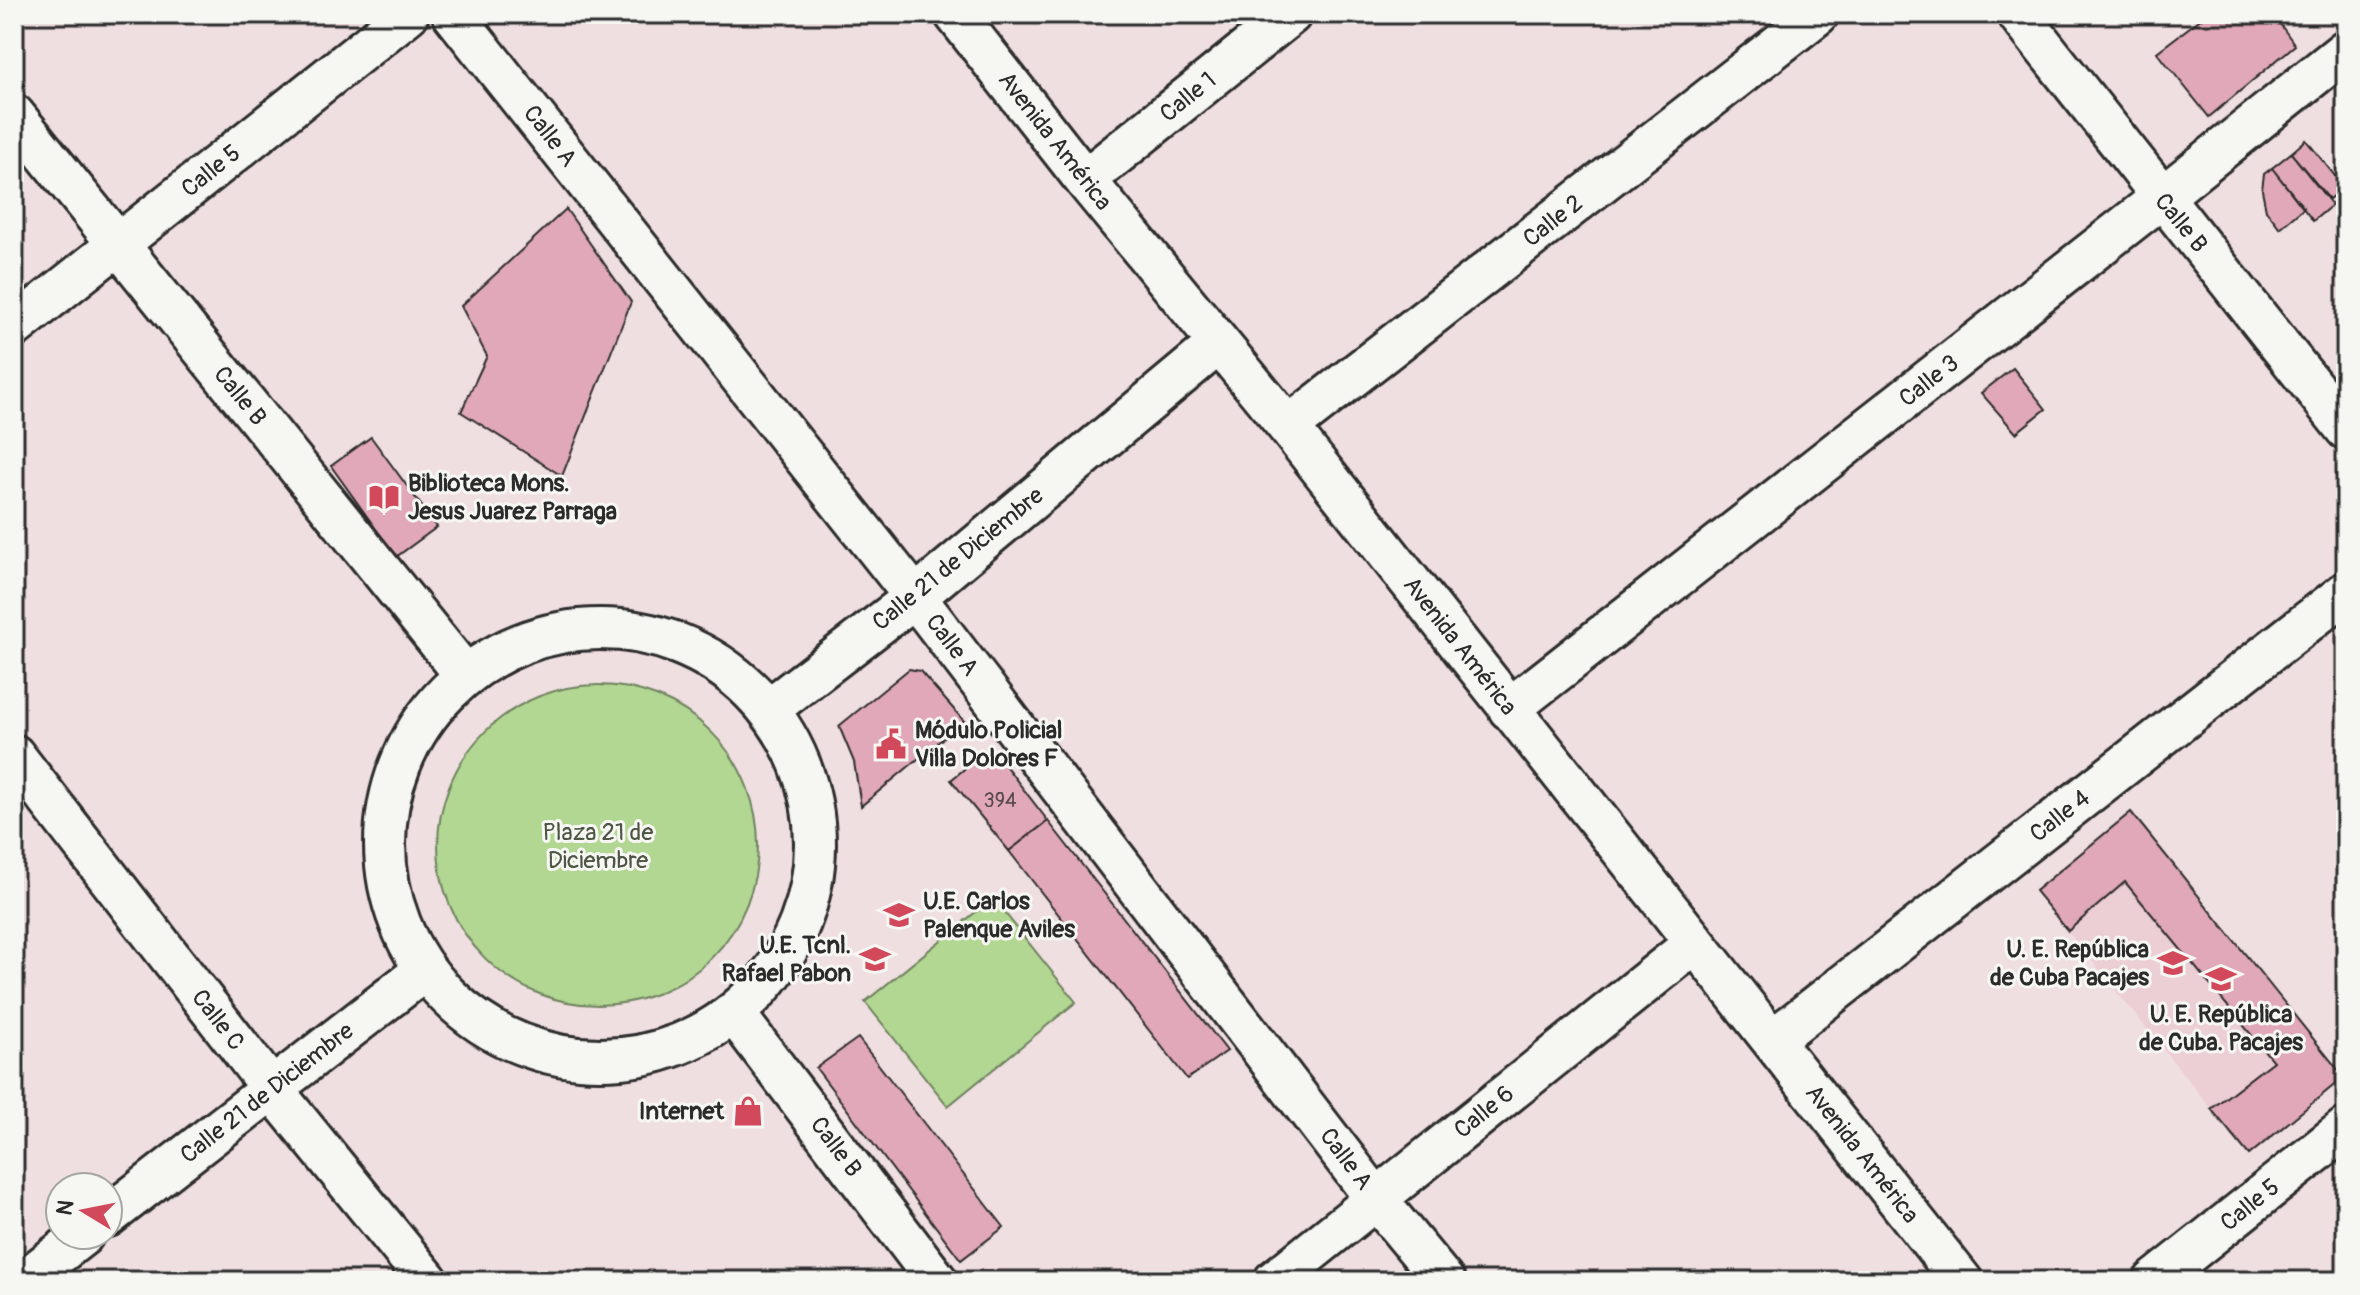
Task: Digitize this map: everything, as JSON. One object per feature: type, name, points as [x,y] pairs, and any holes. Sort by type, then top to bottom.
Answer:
[{"type":"street","name":"Calle 5","points":[[14,327],[408,14]]},
{"type":"street","name":"Calle A","points":[[453,14],[915,597],[1376,1199],[1444,1281]]},
{"type":"street","name":"Avenida América","points":[[955,14],[1085,180],[1288,427],[1962,1281]]},
{"type":"street","name":"Calle 1","points":[[1085,180],[1291,14]]},
{"type":"street","name":"Calle 2","points":[[1288,427],[1818,14]]},
{"type":"street","name":"Calle B","points":[[2018,14],[2346,429]]},
{"type":"street","name":"Calle 3","points":[[1509,709],[2346,50]]},
{"type":"street","name":"Calle B","points":[[14,115],[466,676]]},
{"type":"street","name":"Calle 21 de Diciembre","points":[[769,709],[915,597],[1218,344]]},
{"type":"street","name":"Calle 4","points":[[1773,1040],[2346,592]]},
{"type":"street","points":[[583,629],[624,630],[666,638],[705,655],[739,679],[769,709],[789,741],[805,776],[813,812],[815,850],[811,887],[800,923],[784,957],[761,987],[734,1013],[702,1035],[666,1050],[628,1059],[589,1060],[551,1055],[515,1042],[480,1024],[450,1000],[425,970],[407,939],[394,905],[386,869],[390,797],[401,762],[418,730],[440,701],[466,676],[502,653],[541,637],[583,629]]},
{"type":"street","name":"Calle C","points":[[14,755],[272,1089],[428,1281]]},
{"type":"street","name":"Calle 6","points":[[1274,1281],[1695,943]]},
{"type":"street","name":"Calle 21 de Diciembre","points":[[124,1204],[425,970]]},
{"type":"street","name":"Calle B","points":[[734,1013],[937,1281]]},
{"type":"street","name":"Calle 5","points":[[2154,1281],[2346,1128]]},
{"type":"street","points":[[24,1281],[62,1251]]},
{"type":"shaded area","name":"U. E. República de Cuba Pacajes","points":[[2131,812],[2344,1077],[2249,1155],[2035,891]]},
{"type":"green space","name":"Plaza 21 de Diciembre","points":[[598,685],[629,688],[659,697],[700,721],[722,743],[746,784],[755,814],[758,845],[755,876],[746,906],[722,947],[700,969],[659,993],[629,1002],[598,1005],[567,1002],[537,993],[496,969],[474,947],[450,906],[441,876],[438,845],[441,814],[450,784],[474,743],[496,721],[537,697],[567,688]]},
{"type":"green space","points":[[993,898],[1076,1002],[948,1106],[865,1002]]},
{"type":"building","points":[[2207,14],[2273,14],[2295,45],[2209,117],[2157,52]]},
{"type":"building","points":[[2306,140],[2344,187],[2329,199],[2291,153]]},
{"type":"building","points":[[2291,153],[2332,205],[2313,221],[2272,168]]},
{"type":"building","points":[[2272,168],[2304,208],[2280,228],[2266,210],[2262,190],[2264,174]]},
{"type":"building","points":[[566,209],[631,302],[562,476],[461,412],[487,356],[461,306]]},
{"type":"building","points":[[2013,368],[2046,409],[2016,433],[1981,393]]},
{"type":"building","name":"Biblioteca Mons. Jesus Juarez Parraga","points":[[371,437],[437,527],[396,557],[331,466]]},
{"type":"building","name":"Módulo Policial Villa Dolores F","points":[[909,669],[920,671],[964,721],[861,806],[854,762],[839,726]]},
{"type":"building","points":[[991,747],[1048,821],[1009,851],[951,780]]},
{"type":"building","points":[[2131,812],[2344,1077],[2249,1155],[2211,1109],[2273,1061],[2125,882],[2068,931],[2035,891]]},
{"type":"building","points":[[1048,821],[1227,1051],[1187,1079],[1009,851]]},
{"type":"building","points":[[858,1038],[1004,1227],[961,1260],[816,1068]]},
{"type":"place","name":"Biblioteca Mons. Jesus Juarez Parraga","points":[[384,497]]},
{"type":"place","name":"Módulo Policial Villa Dolores F","points":[[891,744]]},
{"type":"place","name":"U.E. Carlos Palenque Aviles","points":[[899,915]]},
{"type":"place","name":"U.E. Tcnl. Rafael Pabon","points":[[875,959]]},
{"type":"place","name":"U. E. República de Cuba Pacajes","points":[[2173,963]]},
{"type":"place","name":"U. E. República de Cuba. Pacajes","points":[[2221,979]]},
{"type":"place","name":"Internet","points":[[748,1111]]}]
